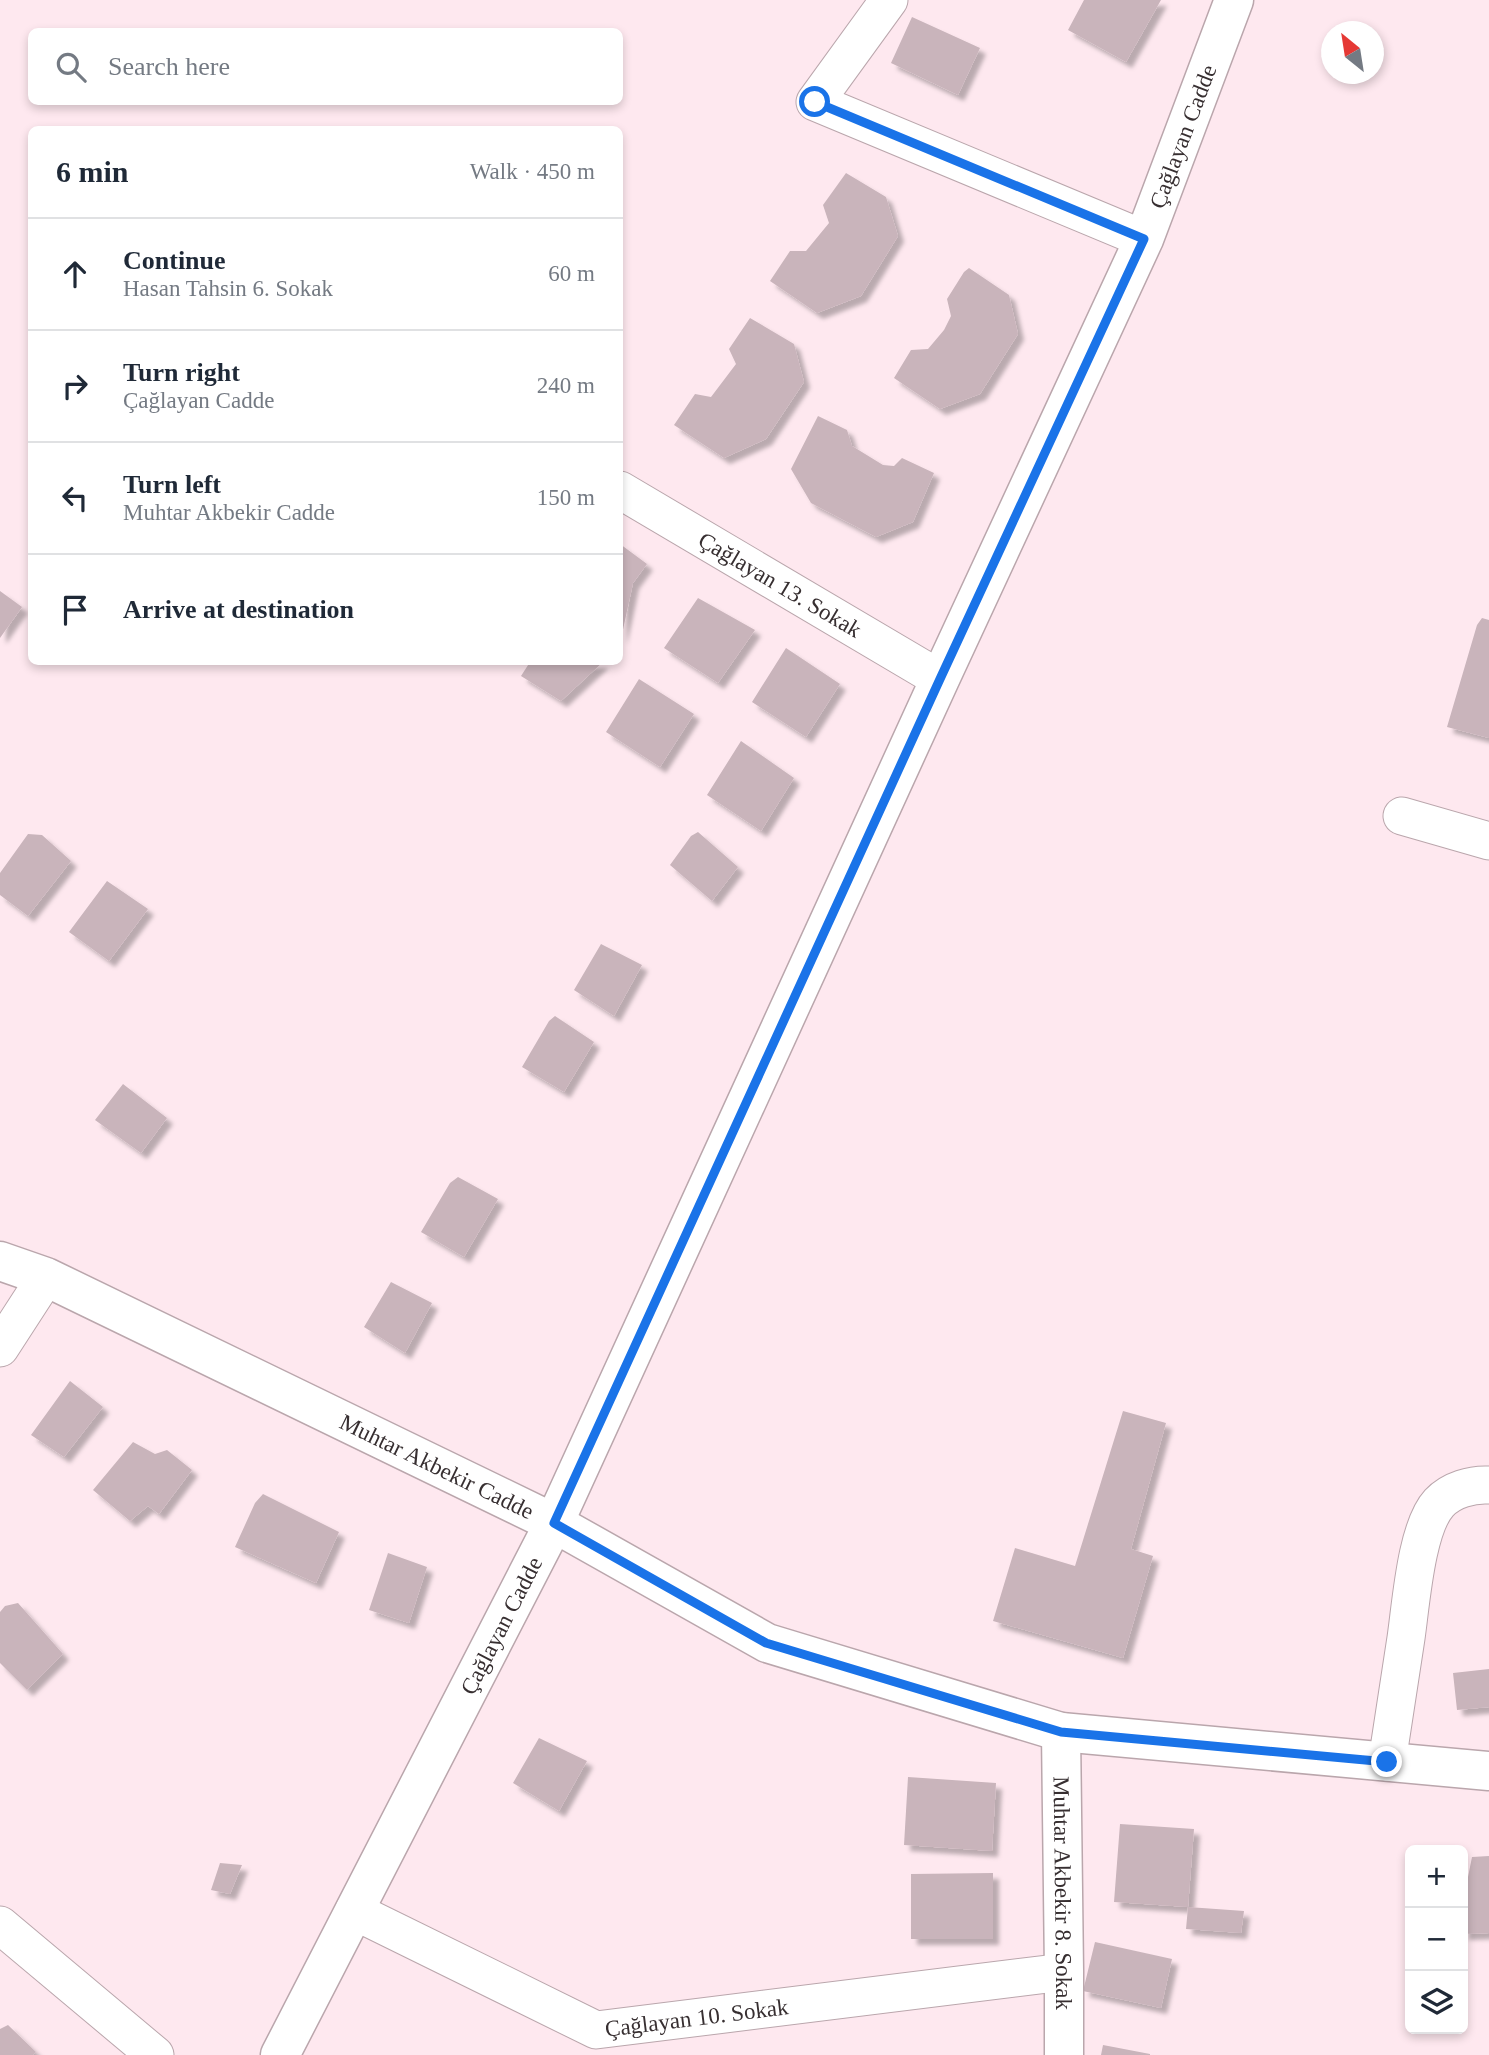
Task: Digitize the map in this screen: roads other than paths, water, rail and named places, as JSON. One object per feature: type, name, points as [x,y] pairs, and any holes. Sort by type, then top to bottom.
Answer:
[{"type":"main road","name":"Çağlayan Cadde","points":[[280,2055],[554,1523],[1144,239],[1234,0]]},
{"type":"main road","name":"Muhtar Akbekir Cadde","points":[[0,1261],[46,1277],[554,1523],[766,1643],[1061,1732],[1489,1771]]},
{"type":"main road","name":"Muhtar Akbekir 8. Sokak","points":[[1061,1732],[1065,1972],[1063,2055]]},
{"type":"street","points":[[889,0],[815,102],[1144,239]]},
{"type":"street","name":"Çağlayan 13. Sokak","points":[[623,492],[940,679]]},
{"type":"street","points":[[1402,816],[1489,841]]},
{"type":"street","points":[[0,1348],[46,1277]]},
{"type":"street","points":[[1387,1762],[1418,1558],[1427,1524],[1439,1503],[1457,1491],[1489,1485]]},
{"type":"street","name":"Çağlayan 10. Sokak","points":[[354,1912],[596,2030],[610,2042],[1065,1972]]},
{"type":"street","points":[[0,1925],[155,2055]]}]
